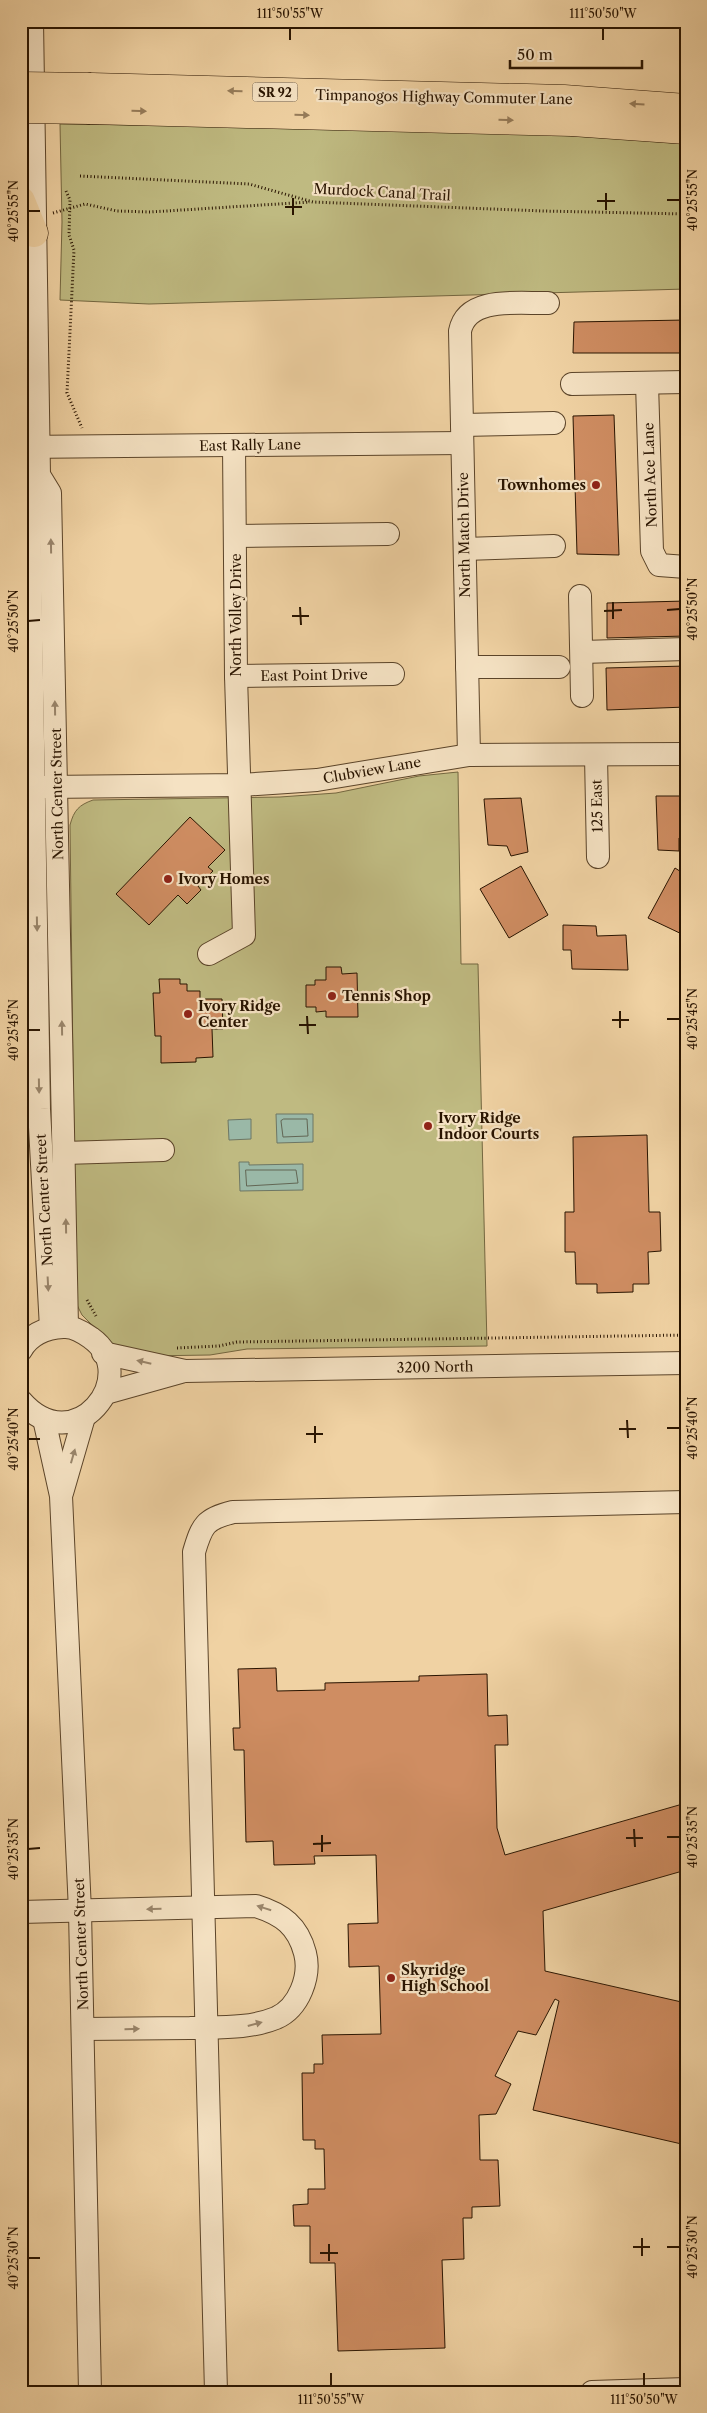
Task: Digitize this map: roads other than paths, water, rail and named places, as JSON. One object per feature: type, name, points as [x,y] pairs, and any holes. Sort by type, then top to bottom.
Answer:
[{"type":"main road","name":"Timpanogos Highway Commuter Lane","points":[[21,86],[91,98],[572,122],[686,130]]},
{"type":"main road","name":"Timpanogos Highway Commuter Lane","points":[[21,109],[91,98],[564,99],[686,108]]},
{"type":"street","name":"North Center Street","points":[[32,21],[28,287],[30,447],[39,475],[50,493],[58,787],[64,1153],[59,1327]]},
{"type":"street","name":"North Match Drive","points":[[469,755],[460,331],[466,317],[484,305],[548,303]]},
{"type":"street","points":[[572,384],[686,382]]},
{"type":"street","name":"North Ace Lane","points":[[648,383],[652,551],[659,565],[686,567]]},
{"type":"street","name":"East Rally Lane","points":[[30,447],[234,446],[462,434],[554,423]]},
{"type":"street","name":"North Volley Drive","points":[[209,954],[244,935],[241,785],[236,676],[234,446]]},
{"type":"street","name":"North Center Street","points":[[39,475],[29,495],[28,788],[40,1109],[59,1327]]},
{"type":"street","points":[[236,536],[388,534]]},
{"type":"street","points":[[465,549],[554,546]]},
{"type":"street","points":[[580,596],[582,696]]},
{"type":"street","points":[[582,652],[686,649]]},
{"type":"street","points":[[467,667],[559,667]]},
{"type":"street","name":"East Point Drive","points":[[236,676],[393,674]]},
{"type":"street","name":"Clubview Lane","points":[[28,788],[241,785],[317,780],[469,755],[596,756],[686,754]]},
{"type":"street","name":"125 East","points":[[596,756],[598,857]]},
{"type":"street","points":[[64,1153],[163,1150]]},
{"type":"street","points":[[21,1350],[35,1334],[59,1327],[83,1332],[96,1341],[103,1353],[110,1373],[106,1393],[100,1404],[84,1417],[63,1424],[44,1419],[30,1411],[21,1400]]},
{"type":"street","points":[[103,1353],[185,1371]]},
{"type":"street","name":"3200 North","points":[[185,1371],[686,1363]]},
{"type":"street","points":[[106,1393],[185,1371]]},
{"type":"street","points":[[61,1496],[84,1417]]},
{"type":"street","points":[[44,1419],[61,1496]]},
{"type":"street","name":"North Center Street","points":[[61,1496],[80,1911],[90,2392]]},
{"type":"street","points":[[216,2392],[194,1552],[201,1529],[214,1517],[233,1512],[686,1502]]},
{"type":"street","points":[[21,1912],[256,1906],[276,1912],[293,1927],[302,1941],[307,1960],[305,1980],[297,2000],[278,2018],[245,2027],[83,2030]]},
{"type":"street","points":[[592,2392],[686,2389]]},
{"type":"water","points":[[276,1114],[313,1114],[313,1142],[277,1143]]},
{"type":"water","points":[[251,1119],[251,1139],[229,1140],[228,1120]]},
{"type":"water","points":[[239,1162],[249,1162],[249,1165],[303,1164],[303,1190],[240,1191]]},
{"type":"place","name":"Townhomes","points":[[596,485]]},
{"type":"place","name":"Ivory Homes","points":[[168,879]]},
{"type":"place","name":"Tennis Shop","points":[[332,996]]},
{"type":"place","name":"Ivory Ridge Center","points":[[188,1014]]},
{"type":"place","name":"Ivory Ridge Indoor Courts","points":[[428,1126]]},
{"type":"place","name":"Skyridge High School","points":[[391,1978]]}]
